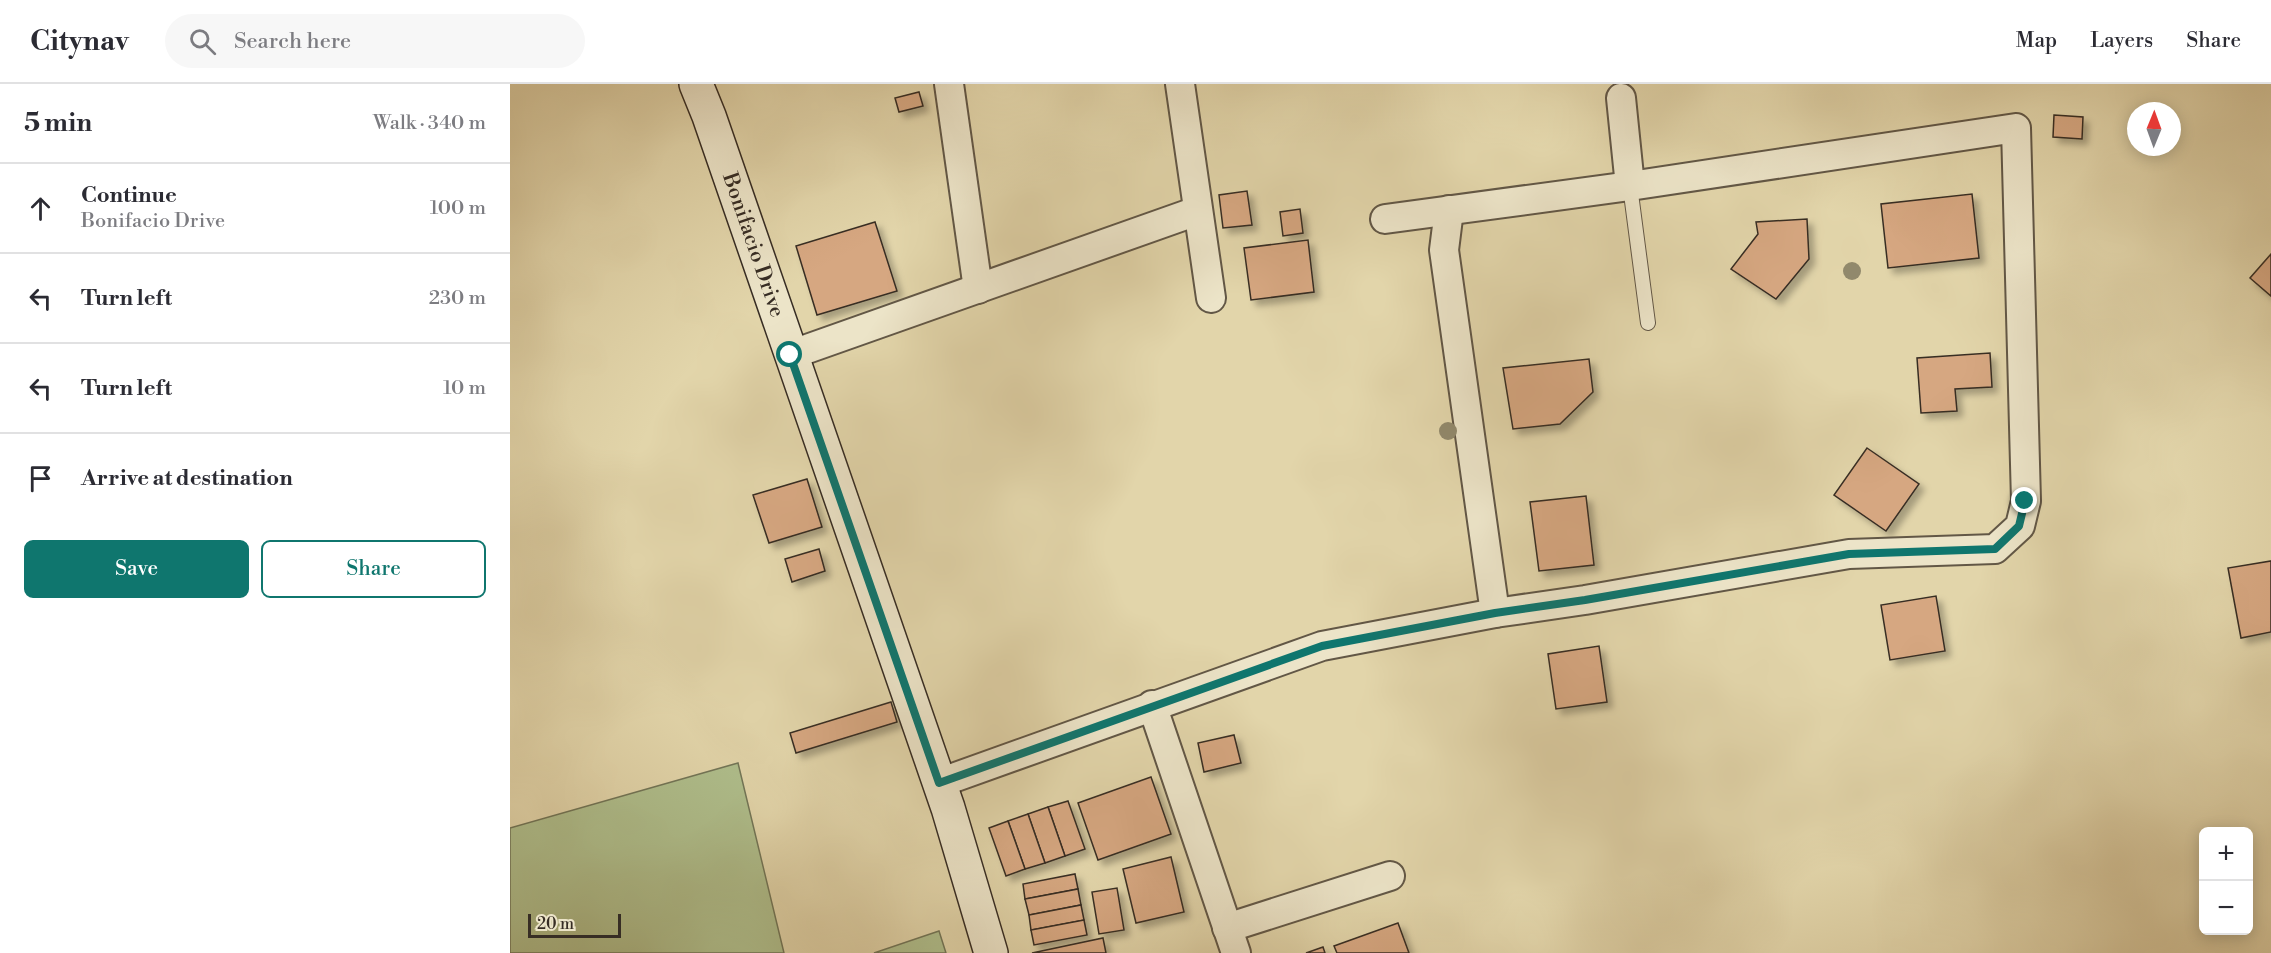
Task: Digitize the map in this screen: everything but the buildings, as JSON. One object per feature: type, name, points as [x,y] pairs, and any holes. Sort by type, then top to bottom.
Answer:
[{"type":"street","name":"Bonifacio Drive","points":[[696,84],[939,783],[991,953]]},
{"type":"street","points":[[949,84],[978,289]]},
{"type":"street","points":[[1180,84],[1211,298]]},
{"type":"street","points":[[1621,98],[1630,186]]},
{"type":"street","points":[[939,783],[1322,646],[1495,613],[1585,600],[1849,554],[1995,549],[2019,526],[2025,501],[2016,128],[1630,186],[1385,219]]},
{"type":"street","points":[[1449,210],[1444,250],[1495,613]]},
{"type":"street","points":[[790,355],[1197,211]]},
{"type":"street","points":[[1152,705],[1232,940],[1390,876]]},
{"type":"lane","points":[[1630,186],[1648,323]]},
{"type":"green space","points":[[738,763],[784,953],[510,953],[510,828]]},
{"type":"green space","points":[[939,931],[946,953],[874,953]]},
{"type":"route","points":[[790,355],[939,783],[1322,646],[1495,613],[1585,600],[1849,554],[1995,549],[2019,526],[2025,501]]}]
